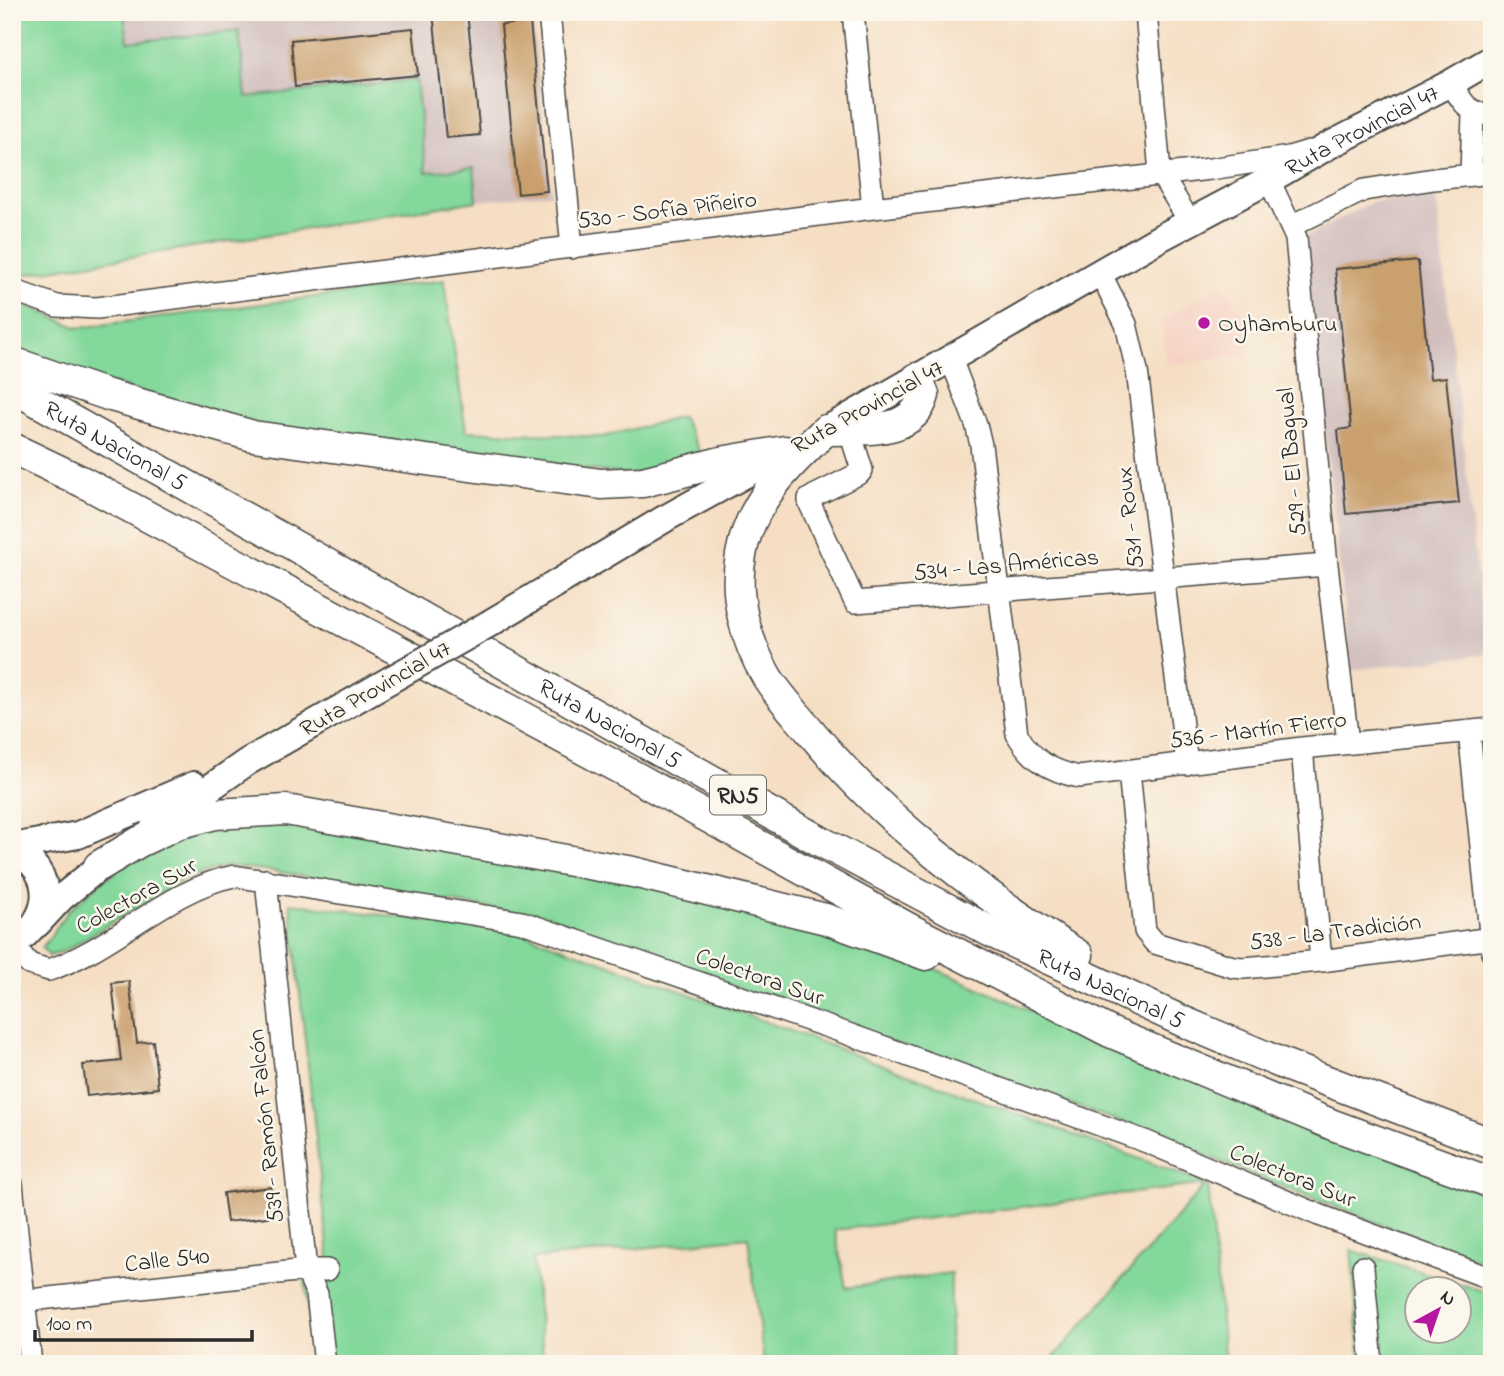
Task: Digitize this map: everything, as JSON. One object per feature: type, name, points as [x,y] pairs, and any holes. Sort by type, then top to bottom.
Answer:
[{"type":"highway","points":[[12,362],[108,395],[253,436],[591,483],[643,482],[722,462],[785,451]]},
{"type":"highway","points":[[917,378],[924,395],[912,418],[904,424],[837,430],[794,460],[766,493],[751,522],[741,555],[739,585],[742,615],[752,645],[768,678],[830,755],[906,831],[962,876],[1038,930],[1182,1021]]},
{"type":"highway","name":"Ruta Nacional 5","points":[[12,387],[818,840],[995,934],[1182,1021],[1288,1066],[1492,1144]]},
{"type":"highway","name":"Ruta Nacional 5","points":[[12,448],[83,482],[630,774],[908,928],[1110,1032],[1333,1125],[1492,1182]]},
{"type":"highway","points":[[99,866],[139,842],[177,824],[215,814],[286,810],[633,872],[825,919],[1015,990],[1110,1032]]},
{"type":"main road","name":"Ruta Provincial 47","points":[[917,378],[1190,222],[1492,59]]},
{"type":"main road","name":"Ruta Provincial 47","points":[[13,944],[27,936],[61,898],[99,866],[247,762],[785,451],[837,430]]},
{"type":"main road","name":"Ruta Provincial 47","points":[[12,849],[92,830],[247,762]]},
{"type":"main road","points":[[12,849],[33,865],[41,878],[43,909],[37,923]]},
{"type":"street","points":[[549,12],[572,248]]},
{"type":"street","points":[[853,12],[873,208]]},
{"type":"street","points":[[1146,12],[1160,173],[1190,222]]},
{"type":"street","points":[[1291,226],[1364,190],[1481,174],[1482,114],[1464,106],[1451,83]]},
{"type":"street","name":"530 - Sofía Piñeiro","points":[[13,290],[57,306],[97,308],[1261,161],[1328,146]]},
{"type":"street","name":"529 - El Bagual","points":[[1269,180],[1296,238],[1327,565],[1348,743]]},
{"type":"street","name":"531 - Roux","points":[[1100,273],[1117,302],[1132,343],[1187,764]]},
{"type":"street","points":[[951,359],[981,444],[998,592]]},
{"type":"street","name":"534 - Las Américas","points":[[837,430],[862,470],[860,474],[809,499],[809,502],[855,602],[1327,565]]},
{"type":"street","name":"536 - Martín Fierro","points":[[998,592],[1017,734],[1035,758],[1051,769],[1079,777],[1302,748],[1492,729]]},
{"type":"street","points":[[1469,731],[1491,942]]},
{"type":"street","points":[[1302,748],[1321,961]]},
{"type":"street","name":"538 - La Tradición","points":[[1129,771],[1147,936],[1155,943],[1233,967],[1321,961],[1491,942]]},
{"type":"street","name":"Colectora Sur","points":[[13,944],[29,964],[49,970],[92,951],[200,886],[234,876],[522,922],[837,1030],[1147,1142],[1319,1216],[1492,1279]]},
{"type":"street","name":"539 - Ramón Falcón","points":[[266,880],[317,1270],[325,1364]]},
{"type":"street","points":[[12,1184],[19,1301],[31,1364]]},
{"type":"street","points":[[1363,1267],[1372,1364]]},
{"type":"street","name":"Calle 540","points":[[19,1301],[317,1270]]},
{"type":"shaded area","points":[[124,12],[532,12],[551,194],[477,201],[473,168],[426,173],[416,80],[246,97],[239,31],[127,42]]},
{"type":"shaded area","points":[[1436,194],[1486,654],[1351,670],[1304,238],[1372,202]]},
{"type":"shaded area","name":"Oyhamburu","points":[[1223,283],[1249,327],[1248,355],[1167,365],[1161,320]]},
{"type":"green space","points":[[12,12],[124,12],[128,42],[239,31],[246,97],[416,80],[426,172],[474,168],[477,201],[20,275],[12,272]]},
{"type":"green space","points":[[444,280],[466,431],[602,437],[682,417],[702,456],[630,475],[253,427],[12,353],[12,299],[78,328]]},
{"type":"green space","points":[[269,815],[678,886],[890,949],[1109,1045],[1492,1197],[1492,1266],[1283,1187],[1141,1129],[524,914],[273,871],[228,866],[188,877],[64,951],[49,956],[42,948],[69,910],[104,880],[157,843]]},
{"type":"green space","points":[[290,903],[523,933],[1208,1184],[1225,1364],[1048,1364],[1206,1184],[835,1230],[846,1288],[951,1273],[950,1364],[764,1364],[748,1237],[533,1259],[544,1364],[313,1364],[305,1280],[331,1275]]},
{"type":"green space","points":[[1351,1250],[1428,1274],[1402,1274],[1402,1344],[1472,1344],[1472,1288],[1492,1294],[1492,1364],[1361,1364]]},
{"type":"building","points":[[433,12],[467,12],[480,135],[446,138]]},
{"type":"building","points":[[530,22],[547,191],[518,194],[501,25]]},
{"type":"building","points":[[413,28],[418,75],[295,87],[291,40]]},
{"type":"building","points":[[1418,261],[1430,379],[1446,377],[1459,503],[1346,514],[1338,430],[1351,428],[1335,269]]},
{"type":"building","points":[[129,981],[137,1043],[153,1041],[158,1088],[87,1096],[83,1065],[121,1061],[112,983]]},
{"type":"building","points":[[271,1187],[275,1216],[227,1222],[223,1193]]},
{"type":"place","name":"Oyhamburu","points":[[1204,323]]}]
